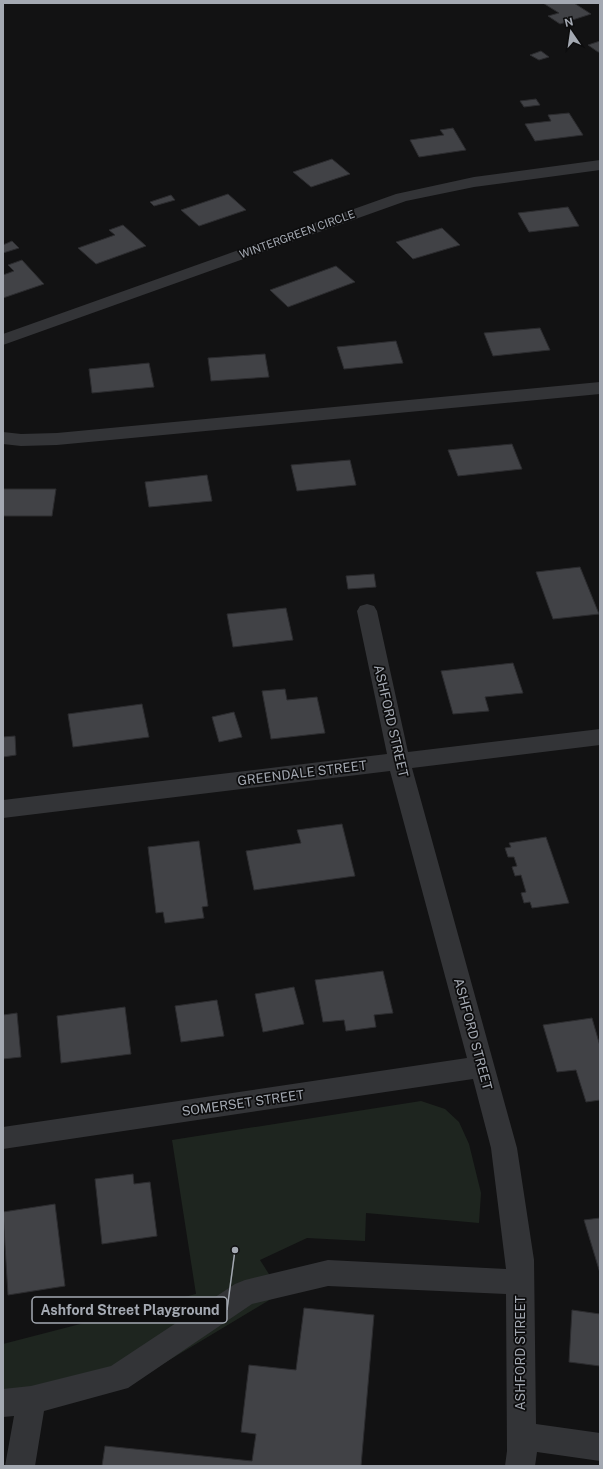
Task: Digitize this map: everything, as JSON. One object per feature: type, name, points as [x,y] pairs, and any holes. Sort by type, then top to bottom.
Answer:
[{"type":"street","name":"WINTERGREEN CIRCLE","points":[[3,340],[402,197],[474,182],[600,165]]},
{"type":"street","points":[[3,438],[21,440],[57,439],[600,388]]},
{"type":"street","name":"ASHFORD STREET","points":[[367,611],[399,761],[504,1148],[520,1260],[520,1466]]},
{"type":"street","name":"GREENDALE STREET","points":[[3,809],[600,737]]},
{"type":"street","name":"SOMERSET STREET","points":[[3,1138],[482,1067]]},
{"type":"street","points":[[3,1403],[31,1400],[118,1378],[244,1293],[328,1273],[520,1282]]},
{"type":"street","points":[[20,1466],[31,1400]]},
{"type":"street","points":[[521,1436],[600,1447]]},
{"type":"shaded area","points":[[421,1101],[445,1109],[459,1122],[469,1144],[481,1193],[479,1223],[366,1213],[365,1241],[307,1238],[260,1260],[281,1293],[126,1386],[3,1416],[3,1344],[196,1294],[172,1140]]},
{"type":"building","points":[[543,3],[574,3],[591,14],[560,24],[548,16],[559,13]]},
{"type":"building","points":[[600,41],[600,52],[588,45]]},
{"type":"building","points":[[541,51],[549,57],[539,60],[530,55]]},
{"type":"building","points":[[536,99],[540,105],[524,107],[520,101]]},
{"type":"building","points":[[569,113],[583,135],[535,141],[525,124],[551,121],[548,115]]},
{"type":"building","points":[[453,128],[466,150],[419,157],[410,140],[444,135],[440,130]]},
{"type":"building","points":[[332,159],[350,174],[311,187],[293,172]]},
{"type":"building","points":[[228,194],[246,210],[199,226],[181,210]]},
{"type":"building","points":[[171,195],[175,200],[154,206],[150,202]]},
{"type":"building","points":[[568,207],[579,226],[529,232],[518,213]]},
{"type":"building","points":[[123,225],[146,246],[96,264],[78,248],[115,235],[109,230]]},
{"type":"building","points":[[442,228],[460,245],[413,259],[396,242]]},
{"type":"building","points":[[12,241],[19,248],[3,253],[3,245]]},
{"type":"building","points":[[22,260],[44,284],[3,298],[3,275],[14,271],[8,265]]},
{"type":"building","points":[[336,266],[355,282],[288,307],[270,290]]},
{"type":"building","points":[[540,328],[550,350],[493,356],[484,333]]},
{"type":"building","points":[[396,341],[403,363],[344,369],[337,347]]},
{"type":"building","points":[[265,354],[269,377],[211,381],[208,358]]},
{"type":"building","points":[[149,363],[154,387],[92,393],[89,369]]},
{"type":"building","points":[[512,444],[522,469],[458,476],[448,450]]},
{"type":"building","points":[[350,460],[356,485],[297,491],[291,465]]},
{"type":"building","points":[[207,475],[212,501],[149,507],[145,482]]},
{"type":"building","points":[[3,489],[56,489],[52,516],[3,516]]},
{"type":"building","points":[[580,567],[599,614],[553,619],[536,572]]},
{"type":"building","points":[[374,574],[376,587],[348,589],[346,576]]},
{"type":"building","points":[[286,608],[293,640],[233,647],[227,614]]},
{"type":"building","points":[[513,663],[523,693],[485,697],[489,711],[453,714],[441,671]]},
{"type":"building","points":[[285,689],[287,700],[317,697],[325,733],[271,739],[262,691]]},
{"type":"building","points":[[142,704],[149,737],[73,747],[68,714]]},
{"type":"building","points":[[234,712],[242,737],[219,742],[212,717]]},
{"type":"building","points":[[15,736],[16,755],[3,757],[3,737]]},
{"type":"building","points":[[342,824],[355,876],[254,890],[246,851],[301,843],[297,830]]},
{"type":"building","points":[[546,837],[569,903],[532,908],[530,902],[524,903],[521,893],[526,892],[521,875],[515,876],[512,867],[517,866],[514,857],[508,857],[505,848],[511,847],[509,843]]},
{"type":"building","points":[[199,841],[208,906],[202,907],[204,918],[165,923],[163,912],[156,913],[148,847]]},
{"type":"building","points":[[383,971],[393,1013],[374,1015],[376,1027],[346,1031],[344,1020],[323,1022],[315,980]]},
{"type":"building","points":[[294,987],[304,1024],[263,1032],[255,994]]},
{"type":"building","points":[[217,1000],[224,1036],[181,1042],[175,1006]]},
{"type":"building","points":[[125,1007],[131,1054],[61,1063],[57,1016]]},
{"type":"building","points":[[17,1013],[21,1057],[3,1059],[3,1015]]},
{"type":"building","points":[[592,1018],[600,1046],[600,1100],[586,1102],[576,1070],[557,1072],[543,1025]]},
{"type":"building","points":[[133,1174],[134,1184],[150,1182],[157,1236],[102,1244],[95,1179]]},
{"type":"building","points":[[55,1204],[65,1286],[8,1295],[3,1212]]},
{"type":"building","points":[[600,1218],[600,1273],[584,1220]]},
{"type":"building","points":[[304,1308],[374,1315],[361,1466],[102,1466],[105,1446],[252,1461],[256,1434],[241,1432],[249,1365],[296,1370]]},
{"type":"building","points":[[572,1310],[600,1314],[600,1366],[569,1362]]},
{"type":"place","name":"Ashford Street Playground","points":[[235,1250]]}]
